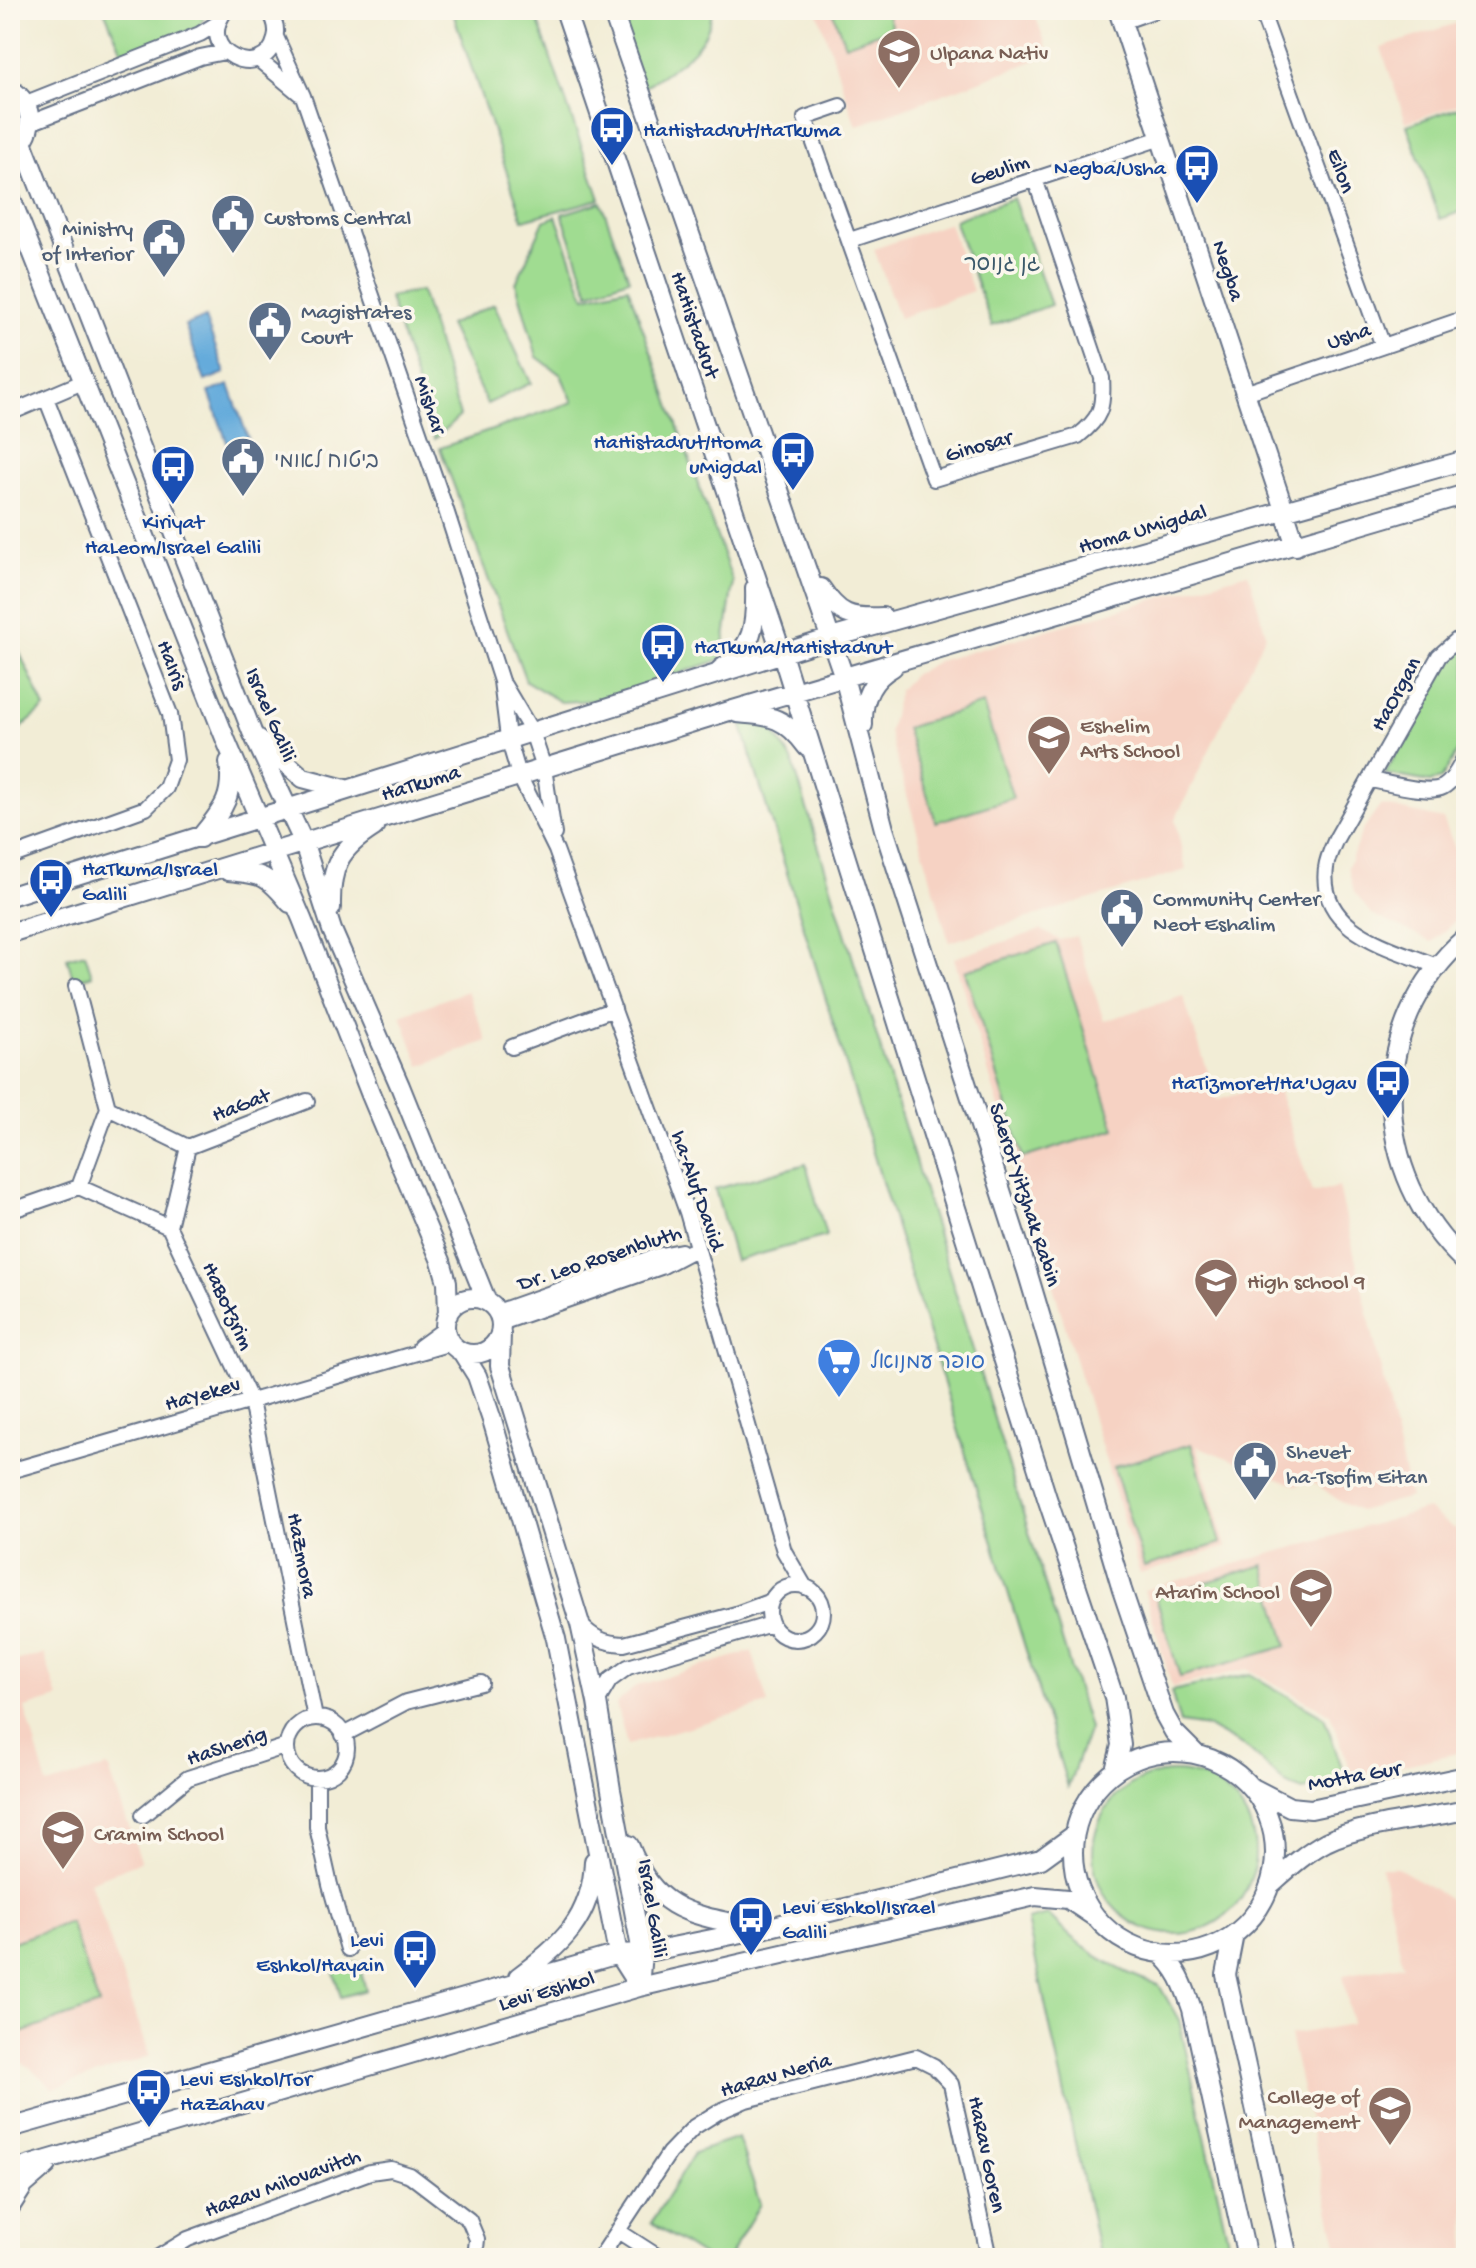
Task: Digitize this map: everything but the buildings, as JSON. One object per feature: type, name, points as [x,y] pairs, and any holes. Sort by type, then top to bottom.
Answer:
[{"type":"main road","name":"HaHistadrut","points":[[565,10],[782,654]]},
{"type":"main road","name":"HaHistadrut","points":[[612,10],[831,638]]},
{"type":"main road","name":"Negba","points":[[1120,16],[1296,546]]},
{"type":"main road","points":[[10,89],[26,103],[30,123]]},
{"type":"main road","name":"Israel Galili","points":[[30,123],[16,146],[252,732],[303,841],[332,930],[497,1318],[500,1366],[580,1624],[597,1702],[642,1953],[639,1987]]},
{"type":"main road","name":"Israel Galili","points":[[10,196],[227,743],[441,1261],[447,1282],[452,1334],[477,1376],[556,1639],[618,1954],[639,1987]]},
{"type":"main road","name":"Homa UMigdal","points":[[831,638],[1466,460]]},
{"type":"main road","points":[[844,677],[1466,494]]},
{"type":"main road","points":[[800,550],[832,605],[845,615],[867,618],[915,615]]},
{"type":"main road","points":[[706,679],[735,660],[750,639],[756,609],[755,573]]},
{"type":"main road","name":"HaTkuma","points":[[10,896],[831,638]]},
{"type":"main road","name":"Sderot Yitzhak Rabin","points":[[831,638],[889,843],[1027,1271],[1122,1590],[1164,1714],[1174,1732],[1196,1754]]},
{"type":"main road","points":[[782,654],[1047,1498],[1114,1697],[1121,1745],[1115,1771]]},
{"type":"main road","points":[[864,752],[862,709],[867,695],[885,671],[911,658]]},
{"type":"main road","name":"HaTkuma","points":[[10,933],[844,677]]},
{"type":"main road","points":[[726,712],[773,717],[788,724],[814,757]]},
{"type":"main road","points":[[252,732],[303,778],[344,790],[368,785]]},
{"type":"main road","points":[[200,838],[225,806],[230,792],[227,743]]},
{"type":"main road","points":[[332,930],[330,884],[343,852],[356,838],[394,814]]},
{"type":"main road","points":[[221,870],[260,874],[275,885],[302,919]]},
{"type":"main road","points":[[1466,937],[1436,966],[1417,1000],[1394,1059],[1391,1094],[1402,1165],[1425,1214],[1439,1235],[1466,1263]]},
{"type":"main road","points":[[469,1299],[497,1318],[498,1341],[486,1352],[470,1354],[452,1334],[453,1307],[469,1299]]},
{"type":"main road","points":[[1182,1751],[1196,1754],[1234,1770],[1253,1788],[1268,1814],[1276,1843],[1274,1873],[1264,1901],[1243,1928],[1215,1947],[1182,1954],[1147,1951],[1120,1939],[1098,1919],[1085,1901],[1076,1880],[1074,1835],[1080,1813],[1089,1797],[1124,1764],[1152,1753],[1182,1751]]},
{"type":"main road","name":"Motta Gur","points":[[1253,1788],[1290,1807],[1311,1809],[1466,1776]]},
{"type":"main road","points":[[611,1790],[635,1860],[665,1901],[704,1917],[762,1929]]},
{"type":"main road","points":[[1271,1884],[1300,1859],[1328,1841],[1356,1832],[1466,1810]]},
{"type":"main road","points":[[507,1985],[556,1946],[581,1916],[588,1901],[593,1875],[595,1834]]},
{"type":"main road","name":"Levi Eshkol","points":[[10,2128],[618,1954],[642,1953],[762,1929],[1041,1859],[1074,1835]]},
{"type":"main road","name":"Levi Eshkol","points":[[10,2171],[639,1987],[1035,1896],[1068,1899],[1098,1919]]},
{"type":"main road","points":[[1234,1934],[1226,1975],[1288,2258]]},
{"type":"main road","points":[[1159,1952],[1180,1975],[1192,2009],[1247,2258]]},
{"type":"main road","points":[[10,2117],[41,2119]]},
{"type":"main road","points":[[10,2207],[24,2185],[40,2169],[57,2159]]},
{"type":"street","points":[[1120,16],[1156,10]]},
{"type":"street","name":"Eilon","points":[[1261,10],[1383,346]]},
{"type":"street","points":[[222,16],[219,43],[225,52],[241,61],[258,59],[273,46],[276,37],[274,13]]},
{"type":"street","points":[[26,103],[200,34],[222,16]]},
{"type":"street","name":"Mishar","points":[[276,37],[303,96],[445,507],[501,681],[508,738],[519,775]]},
{"type":"street","points":[[30,123],[200,57],[225,52]]},
{"type":"street","points":[[258,59],[303,96]]},
{"type":"street","name":"Ginosar","points":[[840,106],[805,118],[934,479],[1078,436],[1093,424],[1104,402],[1102,378],[1035,179]]},
{"type":"street","name":"Geulim","points":[[850,240],[1161,138]]},
{"type":"street","name":"Usha","points":[[1245,393],[1466,318]]},
{"type":"street","points":[[10,413],[85,381]]},
{"type":"street","name":"HaIris","points":[[10,857],[146,808],[166,788],[176,760],[170,714],[46,398]]},
{"type":"street","name":"HaOrgan","points":[[1436,966],[1365,938],[1339,919],[1326,887],[1326,867],[1336,839],[1439,656],[1457,640],[1466,638]]},
{"type":"street","name":"Mishar","points":[[501,681],[532,732]]},
{"type":"street","name":"ha-Aluf David","points":[[532,732],[544,768],[556,850]]},
{"type":"street","points":[[1371,780],[1430,791],[1443,788],[1466,755]]},
{"type":"street","name":"ha-Aluf David","points":[[519,775],[556,850],[687,1212],[784,1551],[805,1587]]},
{"type":"street","points":[[76,986],[108,1108],[79,1187]]},
{"type":"street","points":[[512,1047],[614,1009]]},
{"type":"street","name":"HaGat","points":[[188,1147],[307,1101]]},
{"type":"street","points":[[10,1211],[79,1187],[169,1227],[188,1147],[108,1108]]},
{"type":"street","name":"HaBotzrim","points":[[169,1227],[251,1401]]},
{"type":"street","name":"Dr. Leo Rosenbluth","points":[[497,1318],[661,1267],[697,1248]]},
{"type":"street","name":"HaYekev","points":[[10,1471],[405,1355],[452,1334]]},
{"type":"street","name":"HaZmora","points":[[251,1401],[315,1718]]},
{"type":"street","name":"ha-Aluf David","points":[[781,1589],[784,1551]]},
{"type":"street","points":[[797,1585],[805,1587],[813,1592],[823,1608],[819,1626],[806,1638],[789,1639],[771,1624],[768,1609],[781,1589],[797,1585]]},
{"type":"street","points":[[580,1624],[589,1634],[605,1643],[624,1644],[736,1614],[771,1601]]},
{"type":"street","points":[[597,1702],[610,1680],[628,1667],[771,1624]]},
{"type":"street","points":[[343,1735],[406,1702],[481,1683]]},
{"type":"street","points":[[315,1718],[336,1725],[343,1735],[346,1744],[342,1764],[327,1776],[317,1778],[295,1769],[287,1746],[295,1727],[315,1718]]},
{"type":"street","name":"HaSherig","points":[[143,1815],[188,1778],[287,1746]]},
{"type":"street","points":[[317,1778],[317,1827],[348,1949]]},
{"type":"street","name":"HaRav Neria","points":[[600,2258],[669,2153],[694,2127],[718,2112],[746,2100],[916,2057],[934,2066]]},
{"type":"street","name":"HaRav Goren","points":[[934,2066],[951,2084],[989,2258]]},
{"type":"street","name":"HaRav Milovavitch","points":[[157,2258],[188,2239],[370,2172],[391,2169],[410,2175],[469,2220],[477,2239],[475,2258]]},
{"type":"street","points":[[618,2231],[660,2258]]},
{"type":"shaded area","name":"Ulpana Nativ","points":[[817,10],[1033,10],[1050,55],[856,126]]},
{"type":"shaded area","points":[[1466,20],[1466,102],[1406,122],[1381,48]]},
{"type":"shaded area","points":[[949,223],[973,291],[899,318],[874,249]]},
{"type":"shaded area","name":"Eshelim Arts School","points":[[1248,573],[1266,634],[1175,820],[1186,870],[949,942],[889,732],[899,690],[913,675],[938,661]]},
{"type":"shaded area","points":[[1381,805],[1443,819],[1466,875],[1466,911],[1432,942],[1371,914],[1354,892],[1348,867],[1362,831]]},
{"type":"shaded area","name":"High school 9","points":[[1041,930],[1060,940],[1076,936],[1104,1021],[1183,996],[1217,1100],[1276,1083],[1312,1193],[1339,1187],[1410,1497],[1359,1511],[1305,1476],[1298,1486],[1197,1446],[1226,1547],[1140,1574],[954,958]]},
{"type":"shaded area","points":[[467,991],[487,1041],[420,1066],[401,1015]]},
{"type":"shaded area","name":"Atarim School","points":[[1427,1509],[1466,1537],[1466,1751],[1353,1777],[1330,1714],[1248,1669],[1172,1687],[1144,1590]]},
{"type":"shaded area","points":[[752,1651],[768,1704],[627,1745],[616,1704],[636,1686]]},
{"type":"shaded area","name":"Cramim School","points":[[44,1654],[58,1698],[25,1708],[47,1785],[108,1767],[141,1861],[90,1882],[150,2056],[53,2089],[31,2068],[10,2057],[10,1662]]},
{"type":"shaded area","name":"College of Management","points":[[1381,1867],[1397,1867],[1466,1909],[1466,2258],[1340,2258],[1290,2035],[1352,2024],[1343,1975],[1403,1965]]},
{"type":"green space","points":[[104,10],[207,10],[199,28],[124,56]]},
{"type":"green space","points":[[452,10],[534,10],[600,199],[523,220]]},
{"type":"green space","points":[[617,10],[712,10],[709,24],[697,47],[643,88]]},
{"type":"green space","points":[[832,10],[886,10],[892,28],[845,45]]},
{"type":"green space","points":[[1466,105],[1466,210],[1440,219],[1407,125]]},
{"type":"green space","name":"גן גנוסר","points":[[1013,198],[1051,305],[992,326],[954,220]]},
{"type":"green space","points":[[601,202],[629,279],[589,293],[562,214]]},
{"type":"green space","points":[[556,216],[585,297],[628,287],[733,582],[722,659],[602,700],[561,702],[526,681],[440,448],[573,402],[561,375],[537,357],[516,283],[544,221]]},
{"type":"green space","points":[[421,291],[460,416],[435,439],[389,297]]},
{"type":"green space","points":[[494,304],[531,383],[487,404],[449,325]]},
{"type":"green space","points":[[10,632],[45,708],[10,737]]},
{"type":"green space","points":[[1466,649],[1466,738],[1441,779],[1430,782],[1385,774],[1445,663]]},
{"type":"green space","points":[[983,704],[1013,798],[936,822],[906,728]]},
{"type":"green space","points":[[740,720],[767,722],[792,760],[1089,1728],[1068,1787]]},
{"type":"green space","points":[[1056,943],[1115,1129],[1023,1158],[965,971]]},
{"type":"green space","points":[[85,953],[92,975],[74,981],[67,958]]},
{"type":"green space","points":[[806,1164],[826,1236],[735,1261],[715,1189]]},
{"type":"green space","points":[[1191,1444],[1221,1543],[1144,1567],[1114,1467]]},
{"type":"green space","points":[[1264,1565],[1287,1646],[1180,1677],[1156,1597]]},
{"type":"green space","points":[[1250,1674],[1324,1717],[1346,1779],[1303,1791],[1287,1785],[1248,1749],[1208,1727],[1180,1723],[1171,1691]]},
{"type":"green space","points":[[1174,1772],[1205,1779],[1231,1796],[1248,1822],[1255,1853],[1248,1884],[1231,1910],[1205,1927],[1174,1934],[1143,1927],[1117,1910],[1100,1884],[1093,1853],[1100,1822],[1117,1796],[1143,1779]]},
{"type":"green space","points":[[1048,1915],[1099,1958],[1159,1985],[1179,2020],[1232,2258],[1100,2258],[1027,1920]]},
{"type":"green space","points":[[70,1922],[99,2005],[10,2037],[10,1943]]},
{"type":"green space","points":[[358,1962],[366,1990],[341,1997],[333,1969]]},
{"type":"green space","points":[[738,2138],[760,2204],[728,2258],[706,2258],[651,2223],[694,2153]]},
{"type":"water","points":[[205,318],[225,373],[205,381],[185,325]]},
{"type":"water","points":[[229,385],[248,438],[228,445],[209,392]]},
{"type":"place","name":"Ulpana Nativ","points":[[899,90]]},
{"type":"place","name":"HaHistadrut/HaTkuma","points":[[612,167]]},
{"type":"place","name":"Negba/Usha","points":[[1197,205]]},
{"type":"place","name":"Customs Central","points":[[233,255]]},
{"type":"place","name":"Ministry of Interior","points":[[164,279]]},
{"type":"place","name":"Magistrates Court","points":[[270,362]]},
{"type":"place","name":"HaHistadrut/Homa uMigdal","points":[[793,492]]},
{"type":"place","name":"ביטוח לאומי","points":[[243,498]]},
{"type":"place","name":"Kiriyat HaLeom/Israel Galili","points":[[173,506]]},
{"type":"place","name":"HaTkuma/HaHistadrut","points":[[663,684]]},
{"type":"place","name":"Eshelim Arts School","points":[[1049,776]]},
{"type":"place","name":"HaTkuma/Israel Galili","points":[[51,919]]},
{"type":"place","name":"Community Center Neot Eshalim","points":[[1122,949]]},
{"type":"place","name":"HaTizmoret/Ha'Ugav","points":[[1388,1120]]},
{"type":"place","name":"High school 9","points":[[1216,1319]]},
{"type":"place","name":"סופר עמנואל","points":[[839,1399]]},
{"type":"place","name":"Shevet ha-Tsofim Eitan","points":[[1255,1502]]},
{"type":"place","name":"Atarim School","points":[[1311,1629]]},
{"type":"place","name":"Cramim School","points":[[63,1871]]},
{"type":"place","name":"Levi Eshkol/Israel Galili","points":[[751,1957]]},
{"type":"place","name":"Levi Eshkol/Hayain","points":[[415,1990]]},
{"type":"place","name":"Levi Eshkol/Tor HaZahav","points":[[149,2129]]},
{"type":"place","name":"College of Management","points":[[1390,2147]]}]
